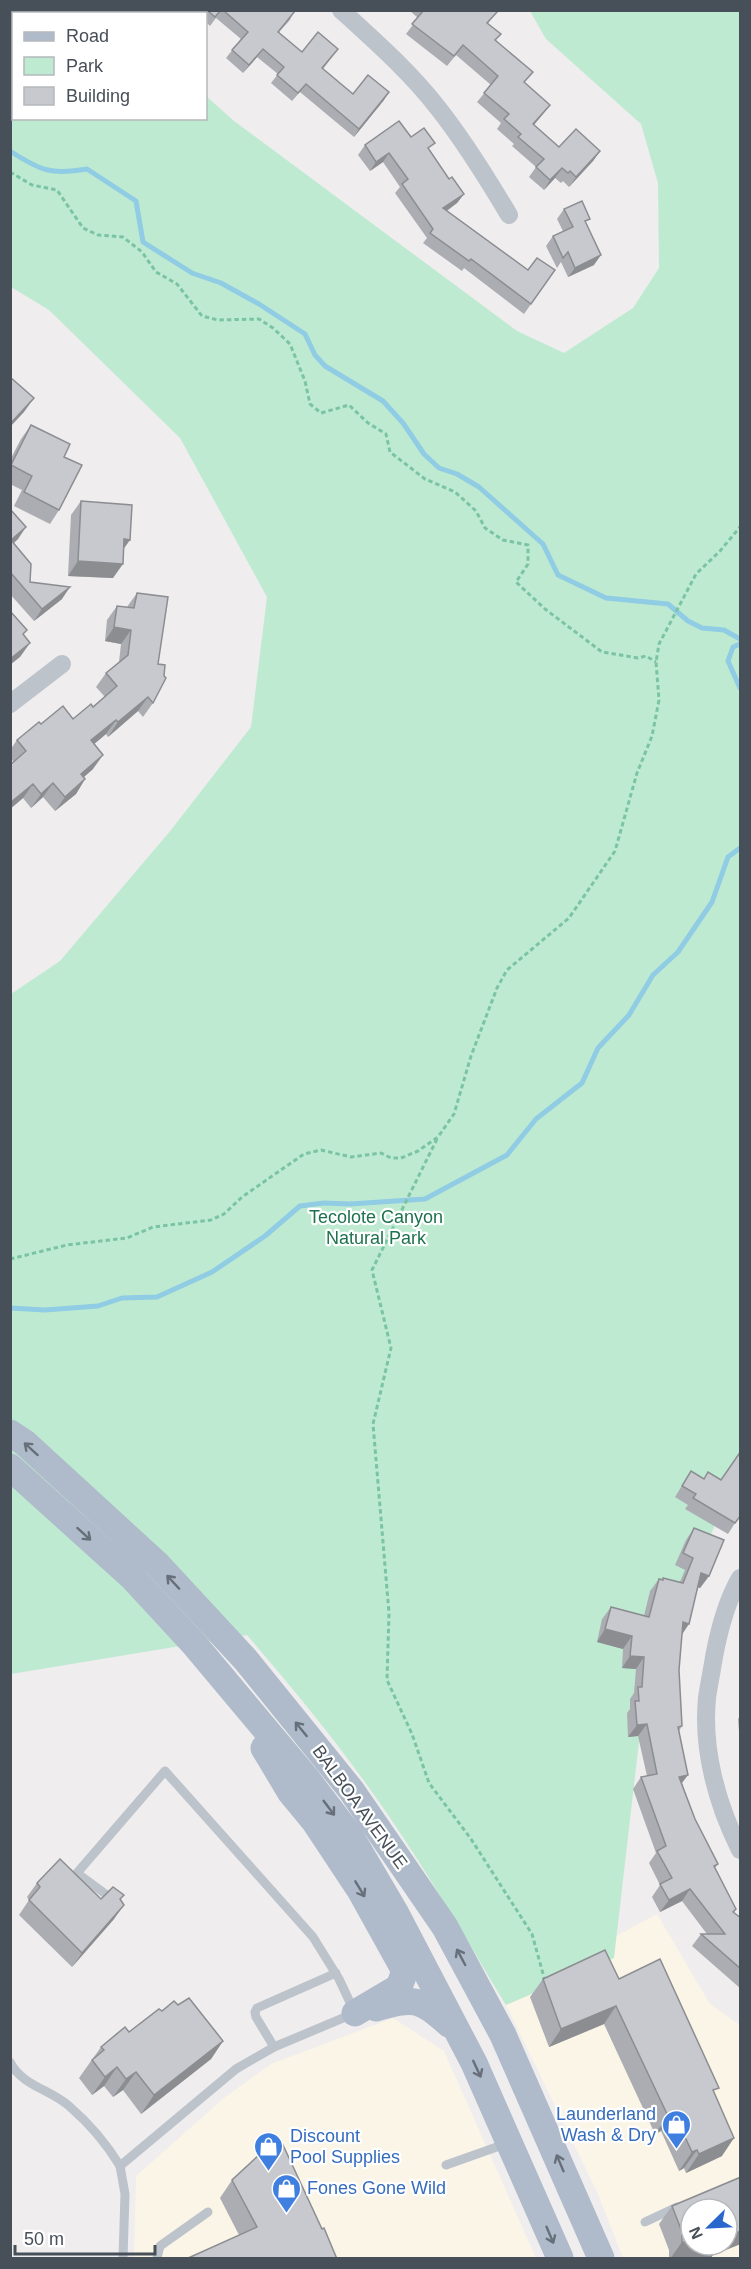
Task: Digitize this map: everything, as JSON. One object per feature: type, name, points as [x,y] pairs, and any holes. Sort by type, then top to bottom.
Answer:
[{"type":"main road","name":"BALBOA AVENUE","points":[[10,1433],[25,1443],[157,1564],[245,1659],[351,1790],[446,1927],[494,2017],[601,2259]]},
{"type":"main road","name":"BALBOA AVENUE","points":[[10,1467],[133,1578],[213,1665],[307,1779],[351,1837],[395,1912],[474,2063],[560,2259]]},
{"type":"main road","points":[[213,1665],[291,1793],[315,1822],[360,1890],[405,1971],[399,1987],[355,2013]]},
{"type":"main road","points":[[355,2013],[406,2000],[427,2006],[456,2030]]},
{"type":"street","points":[[341,10],[387,52],[437,107],[480,166],[508,215]]},
{"type":"street","points":[[10,704],[62,664]]},
{"type":"street","points":[[741,1578],[732,1592],[718,1636],[707,1700],[708,1745],[715,1784],[729,1827],[741,1850]]},
{"type":"lane","points":[[118,1904],[77,1873],[165,1771],[313,1937],[336,1973],[355,2013],[274,2047],[236,2069],[120,2166]]},
{"type":"lane","points":[[274,2047],[256,2017],[257,2008],[336,1973]]},
{"type":"lane","points":[[10,2062],[22,2077],[68,2105],[104,2141],[120,2166],[125,2194],[123,2259]]},
{"type":"lane","points":[[446,2165],[510,2142]]},
{"type":"lane","points":[[645,2222],[679,2206]]},
{"type":"lane","points":[[157,2259],[160,2246],[208,2212]]},
{"type":"path","points":[[10,172],[32,185],[57,190],[83,228],[98,234],[123,237],[142,252],[156,272],[177,284],[202,316],[218,320],[259,319],[273,328],[290,344],[305,381],[310,404],[321,413],[349,405],[368,423],[386,434],[390,452],[425,479],[455,492],[476,511],[485,528],[503,540],[528,545],[528,564],[516,582],[545,609],[602,651],[638,658],[646,656],[656,662]]},
{"type":"path","points":[[546,1983],[532,1934],[471,1839],[429,1783],[412,1734],[387,1680],[389,1613],[373,1425],[391,1347],[372,1270],[438,1137],[454,1114],[471,1056],[497,988],[507,970],[569,918],[615,851],[637,773],[652,736],[659,700],[656,662],[659,644],[696,574],[741,527]]},
{"type":"path","points":[[10,1259],[67,1245],[127,1238],[153,1227],[224,1215],[242,1197],[304,1154],[321,1150],[351,1157],[381,1153],[391,1158],[401,1158],[418,1151],[438,1137]]},
{"type":"shaded area","points":[[657,1914],[710,2004],[740,2025],[740,2258],[623,2258],[597,2192],[506,2005],[570,1961]]},
{"type":"shaded area","points":[[393,2018],[444,2051],[536,2258],[134,2258],[136,2176],[225,2097],[271,2064]]},
{"type":"green space","name":"Tecolote Canyon Natural Park","points":[[108,10],[111,12],[12,12],[12,120],[207,120],[207,97],[234,121],[517,331],[564,353],[633,308],[659,268],[658,183],[641,124],[546,39],[530,11],[740,11],[740,1460],[685,1602],[639,1742],[614,1958],[506,2005],[386,1812],[324,1728],[247,1635],[11,1674],[11,994],[60,961],[171,830],[251,727],[267,597],[180,438],[49,310],[11,287],[11,11]]},
{"type":"building","points":[[207,10],[221,10],[215,17]]},
{"type":"building","points":[[223,10],[294,10],[278,32],[302,52],[318,32],[338,49],[322,68],[353,94],[368,75],[389,92],[359,129],[306,84],[298,93],[277,75],[284,67],[263,49],[249,65],[232,50],[248,32]]},
{"type":"building","points":[[424,10],[495,10],[497,12],[487,23],[501,34],[495,40],[533,72],[524,82],[550,105],[533,124],[559,147],[576,129],[600,151],[576,177],[570,171],[568,173],[562,168],[550,180],[536,167],[544,159],[518,137],[521,134],[504,119],[509,114],[484,93],[498,76],[463,45],[454,56],[412,24]]},
{"type":"building","points":[[399,121],[411,137],[424,128],[435,143],[428,148],[449,179],[452,177],[464,194],[443,208],[528,270],[537,258],[555,270],[531,304],[471,259],[469,261],[430,233],[433,229],[402,184],[408,179],[389,153],[376,162],[365,145]]},
{"type":"building","points":[[582,201],[590,219],[585,221],[601,255],[575,268],[568,252],[563,258],[553,236],[573,227],[564,209]]},
{"type":"building","points":[[10,377],[34,398],[10,424]]},
{"type":"building","points":[[31,425],[70,444],[64,457],[82,465],[59,510],[24,492],[32,476],[11,465]]},
{"type":"building","points":[[81,501],[132,505],[130,540],[124,539],[123,564],[78,561]]},
{"type":"building","points":[[10,509],[26,527],[11,540],[31,564],[30,582],[70,587],[42,609],[10,572]]},
{"type":"building","points":[[137,593],[168,597],[158,664],[165,665],[164,676],[166,678],[153,703],[148,697],[118,722],[116,720],[91,740],[103,755],[81,774],[85,779],[65,797],[53,783],[41,794],[33,784],[10,803],[10,765],[26,751],[17,740],[63,706],[73,719],[91,704],[93,707],[117,686],[106,673],[128,655],[131,630],[114,627],[117,606],[134,608]]},
{"type":"building","points":[[10,611],[27,630],[23,634],[30,643],[10,659]]},
{"type":"building","points":[[741,1451],[741,1515],[735,1523],[693,1498],[696,1494],[682,1486],[691,1471],[704,1479],[708,1472],[721,1480]]},
{"type":"building","points":[[694,1528],[724,1540],[709,1576],[701,1573],[689,1624],[683,1622],[679,1670],[682,1726],[678,1727],[688,1775],[679,1777],[695,1819],[718,1864],[714,1866],[736,1909],[733,1912],[741,1918],[741,1969],[701,1934],[725,1934],[690,1889],[669,1900],[660,1884],[672,1878],[657,1851],[666,1846],[641,1777],[657,1774],[647,1724],[637,1725],[635,1701],[639,1701],[638,1687],[642,1687],[644,1657],[630,1656],[632,1636],[605,1629],[611,1607],[649,1617],[659,1579],[683,1583],[693,1558],[683,1553]]},
{"type":"building","points":[[60,1859],[101,1899],[113,1887],[124,1895],[120,1899],[124,1905],[82,1953],[29,1900],[40,1887],[37,1883]]},
{"type":"building","points":[[605,1950],[619,1979],[660,1959],[719,2088],[713,2090],[734,2138],[699,2154],[697,2150],[692,2152],[674,2113],[668,2116],[616,2006],[561,2029],[543,1979]]},
{"type":"building","points":[[189,1998],[223,2041],[154,2095],[136,2072],[126,2079],[117,2067],[105,2077],[92,2060],[104,2050],[101,2047],[125,2027],[129,2032],[159,2009],[162,2011],[174,2001],[178,2005]]},
{"type":"building","points":[[283,2145],[337,2259],[186,2259],[257,2227],[232,2180],[261,2153]]},
{"type":"building","points":[[741,2177],[741,2231],[739,2232],[739,2197],[693,2197]]},
{"type":"building","points":[[679,2203],[679,2224],[672,2206]]},
{"type":"waterway","points":[[10,151],[47,170],[64,172],[87,169],[136,201],[143,242],[192,273],[221,283],[259,304],[305,334],[315,355],[325,366],[383,401],[403,423],[424,454],[439,468],[457,474],[479,487],[543,544],[558,575],[606,598],[668,604],[688,621],[702,628],[724,630],[740,639]]},
{"type":"waterway","points":[[740,644],[733,647],[728,661],[740,688]]},
{"type":"waterway","points":[[10,1308],[45,1310],[98,1306],[122,1298],[157,1297],[212,1272],[265,1236],[300,1206],[425,1199],[507,1155],[536,1119],[582,1083],[598,1048],[629,1015],[653,975],[678,952],[712,902],[728,857],[740,848]]},
{"type":"place","name":"Launderland Wash & Dry","points":[[677,2150]]},
{"type":"place","name":"Discount Pool Supplies","points":[[269,2172]]},
{"type":"place","name":"Fones Gone Wild","points":[[286,2214]]}]
